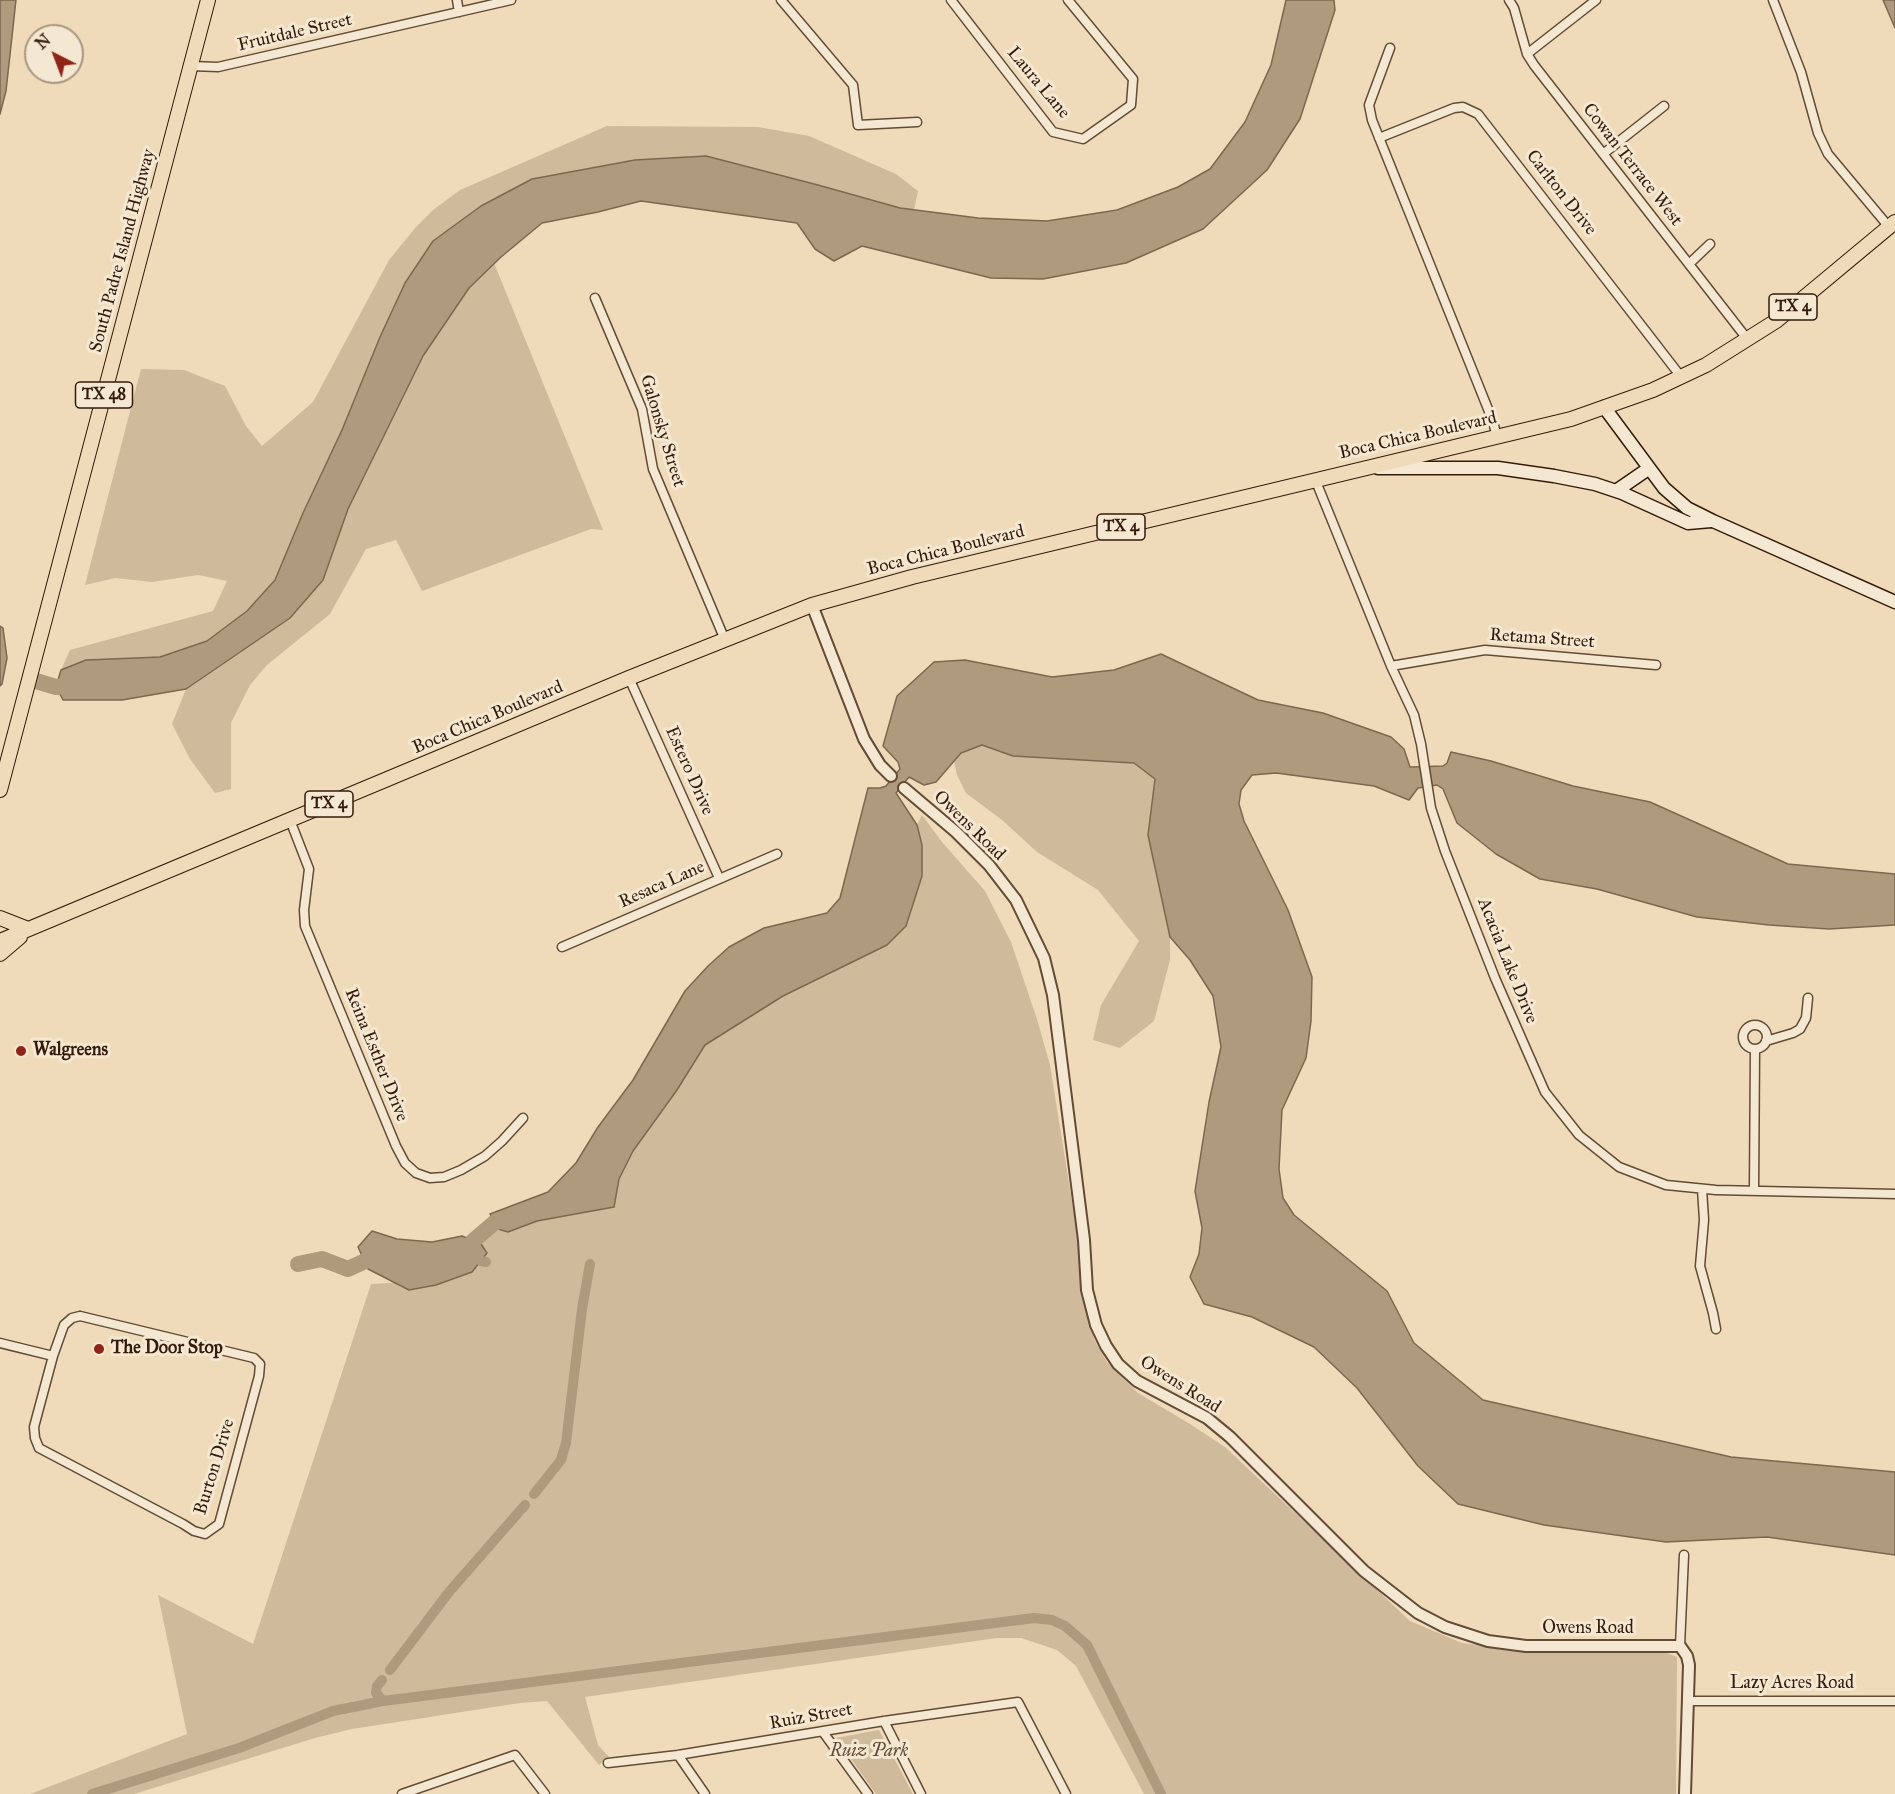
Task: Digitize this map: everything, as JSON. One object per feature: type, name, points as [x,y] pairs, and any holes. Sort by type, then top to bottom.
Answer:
[{"type":"main road","name":"South Padre Island Highway","points":[[0,790],[208,0]]},
{"type":"main road","name":"Boca Chica Boulevard","points":[[0,941],[629,678],[812,606],[912,577],[1367,468],[1604,408],[1682,378],[1748,340],[1776,321],[1892,224]]},
{"type":"main road","points":[[1604,408],[1648,469],[1664,488],[1687,507],[1713,521],[1895,602]]},
{"type":"main road","points":[[1367,468],[1498,468],[1554,476],[1595,484],[1616,491],[1688,523],[1713,521]]},
{"type":"main road","points":[[1616,491],[1648,469]]},
{"type":"main road","points":[[0,918],[28,929]]},
{"type":"main road","name":"TX 4","points":[[0,954],[28,929]]},
{"type":"street","points":[[457,0],[459,12]]},
{"type":"street","name":"Fruitdale Street","points":[[191,66],[218,67],[511,0]]},
{"type":"street","points":[[781,0],[853,86],[858,125],[917,122]]},
{"type":"street","name":"Laura Lane","points":[[951,0],[1053,132],[1083,139],[1131,105],[1133,79],[1068,0]]},
{"type":"street","name":"Cowan Terrace West","points":[[1509,0],[1514,8],[1527,54],[1748,340]]},
{"type":"street","points":[[1527,54],[1596,0]]},
{"type":"street","points":[[1773,0],[1801,72],[1818,133],[1828,154],[1892,224]]},
{"type":"street","points":[[1390,48],[1369,105],[1372,120],[1497,436]]},
{"type":"street","points":[[1603,154],[1664,106]]},
{"type":"street","name":"Carlton Drive","points":[[1379,138],[1454,108],[1463,107],[1478,114],[1682,378]]},
{"type":"street","points":[[1689,264],[1710,244]]},
{"type":"street","name":"Galonsky Street","points":[[595,298],[642,409],[653,469],[725,640]]},
{"type":"street","name":"Acacia Lake Drive","points":[[1315,479],[1391,666],[1414,715],[1431,807],[1445,851],[1495,978],[1545,1092],[1579,1135],[1619,1167],[1666,1185],[1702,1189],[1895,1194]]},
{"type":"street","points":[[812,606],[861,732],[871,753],[891,776]]},
{"type":"street","name":"Retama Street","points":[[1391,666],[1485,650],[1656,665]]},
{"type":"street","name":"Estero Drive","points":[[629,678],[718,878]]},
{"type":"street","name":"Owens Road","points":[[904,788],[968,843],[989,865],[1016,900],[1044,958],[1053,995],[1084,1240],[1087,1290],[1096,1325],[1118,1364],[1137,1381],[1207,1418],[1364,1571],[1418,1613],[1445,1627],[1488,1641],[1526,1646],[1680,1646]]},
{"type":"street","name":"Reina Esther Drive","points":[[290,820],[309,869],[304,910],[305,926],[405,1163],[416,1173],[429,1178],[444,1177],[484,1156],[502,1141],[523,1118]]},
{"type":"street","name":"Resaca Lane","points":[[562,947],[777,854]]},
{"type":"street","points":[[1766,1041],[1766,1032],[1759,1025],[1746,1028],[1744,1041],[1750,1048],[1760,1048],[1766,1041],[1793,1033],[1800,1029],[1806,1018],[1808,998]]},
{"type":"street","points":[[1754,1191],[1755,1048]]},
{"type":"street","points":[[1702,1189],[1704,1220],[1700,1266],[1716,1329]]},
{"type":"street","name":"Burton Drive","points":[[80,1316],[254,1358],[260,1364],[260,1376],[219,1524],[205,1534],[194,1531],[39,1448],[34,1427],[53,1356],[64,1325],[72,1318],[80,1316]]},
{"type":"street","points":[[0,1343],[53,1356]]},
{"type":"street","points":[[1684,1556],[1680,1646],[1687,1656],[1689,1665],[1685,1794]]},
{"type":"street","name":"Lazy Acres Road","points":[[1688,1701],[1895,1701]]},
{"type":"street","name":"Ruiz Street","points":[[608,1763],[678,1755],[884,1721],[1018,1702],[1066,1794]]},
{"type":"street","points":[[884,1721],[921,1794]]},
{"type":"street","points":[[823,1732],[868,1794]]},
{"type":"street","points":[[402,1794],[515,1755],[545,1794]]},
{"type":"street","points":[[678,1755],[705,1794]]},
{"type":"green space","points":[[607,126],[758,127],[809,136],[896,174],[918,191],[914,210],[706,156],[635,160],[532,179],[481,206],[433,241],[405,283],[276,578],[247,611],[207,641],[160,657],[86,660],[61,670],[70,650],[213,611],[227,581],[198,575],[152,582],[115,578],[85,585],[141,369],[184,370],[225,386],[246,426],[262,446],[313,402],[389,260],[433,210],[460,190]]},
{"type":"green space","points":[[494,263],[603,530],[591,529],[422,591],[396,540],[366,549],[330,614],[267,665],[250,685],[231,723],[231,789],[215,793],[190,759],[172,724],[186,689],[290,618],[323,580],[348,509],[423,356],[469,288]]},
{"type":"green space","points":[[982,745],[1013,756],[1134,763],[1155,778],[1148,835],[1170,937],[1170,960],[1154,1021],[1120,1048],[1093,1040],[1101,1005],[1139,941],[1098,890],[1037,852],[1002,820],[966,793],[957,775],[954,761],[961,753]]},
{"type":"green space","points":[[922,815],[942,842],[985,891],[1011,942],[1050,1065],[1094,1339],[1107,1362],[1138,1393],[1225,1447],[1410,1621],[1462,1643],[1524,1650],[1667,1653],[1677,1657],[1676,1794],[1144,1794],[1076,1666],[1057,1650],[1021,1638],[997,1638],[585,1697],[598,1745],[609,1757],[599,1765],[547,1701],[520,1703],[352,1729],[315,1738],[134,1794],[30,1794],[187,1734],[158,1595],[253,1644],[371,1284],[404,1282],[486,1253],[481,1244],[498,1229],[508,1232],[537,1221],[614,1207],[619,1179],[633,1151],[677,1090],[705,1045],[783,996],[887,945],[922,846],[917,825]]},
{"type":"green space","name":"Ruiz Park","points":[[879,1730],[913,1794],[876,1794],[836,1738]]},
{"type":"shaded area","points":[[0,0],[16,0],[6,91],[0,114]]},
{"type":"shaded area","points":[[1286,0],[1334,0],[1335,10],[1300,119],[1267,170],[1203,229],[1126,263],[1043,279],[991,278],[862,246],[834,261],[815,249],[797,223],[641,201],[542,223],[501,257],[469,288],[423,356],[348,509],[323,580],[290,618],[186,689],[122,700],[63,700],[56,687],[61,670],[86,660],[160,657],[207,641],[247,611],[275,580],[405,283],[433,241],[481,206],[532,179],[635,160],[706,156],[900,208],[978,218],[1047,221],[1117,210],[1178,187],[1210,169],[1245,122],[1271,65]]},
{"type":"shaded area","points":[[1883,0],[1895,0],[1895,28]]},
{"type":"shaded area","points":[[0,626],[3,628],[7,658],[0,686]]},
{"type":"shaded area","points":[[1161,654],[1258,700],[1323,713],[1391,737],[1404,749],[1410,767],[1443,766],[1447,763],[1451,752],[1491,761],[1573,786],[1650,802],[1788,864],[1895,874],[1895,925],[1829,929],[1769,925],[1697,917],[1597,889],[1540,879],[1496,854],[1457,823],[1443,789],[1437,785],[1418,788],[1409,800],[1374,786],[1276,773],[1252,775],[1241,790],[1239,804],[1244,821],[1288,910],[1312,977],[1311,1021],[1306,1058],[1282,1110],[1279,1169],[1283,1198],[1294,1215],[1387,1291],[1414,1343],[1483,1400],[1731,1457],[1895,1472],[1895,1555],[1767,1537],[1666,1542],[1544,1525],[1458,1504],[1418,1466],[1357,1388],[1314,1347],[1252,1317],[1204,1304],[1190,1277],[1199,1254],[1202,1228],[1195,1191],[1209,1102],[1221,1047],[1213,996],[1190,960],[1170,937],[1148,835],[1155,779],[1134,763],[1013,756],[982,745],[961,753],[936,782],[924,785],[909,777],[896,793],[917,825],[922,845],[922,876],[906,926],[887,945],[783,996],[705,1045],[677,1090],[633,1151],[619,1179],[614,1207],[537,1221],[508,1232],[498,1229],[490,1214],[548,1192],[576,1163],[598,1127],[633,1080],[685,991],[708,966],[729,947],[764,928],[827,913],[840,898],[868,788],[886,786],[900,769],[898,762],[883,746],[897,696],[934,662],[965,660],[1052,677],[1114,670]]},
{"type":"shaded area","points":[[372,1231],[397,1239],[432,1242],[462,1236],[481,1244],[487,1253],[472,1272],[436,1285],[409,1290],[368,1269],[358,1247]]},
{"type":"waterway","points":[[36,681],[56,687],[77,684]]},
{"type":"waterway","points":[[461,1258],[473,1241],[494,1223],[514,1215]]},
{"type":"waterway","points":[[298,1264],[322,1259],[348,1269],[378,1255],[384,1257]]},
{"type":"waterway","points":[[481,1261],[486,1262]]},
{"type":"waterway","points":[[534,1494],[561,1460],[566,1443],[582,1309],[590,1264]]},
{"type":"waterway","points":[[390,1670],[449,1592],[525,1505]]},
{"type":"waterway","points":[[92,1794],[239,1748],[333,1711],[383,1701],[1034,1618],[1052,1620],[1065,1626],[1087,1645],[1161,1794]]},
{"type":"waterway","points":[[382,1680],[377,1686],[376,1693],[383,1701]]},
{"type":"place","name":"Walgreens","points":[[21,1051]]},
{"type":"place","name":"The Door Stop","points":[[99,1349]]}]
